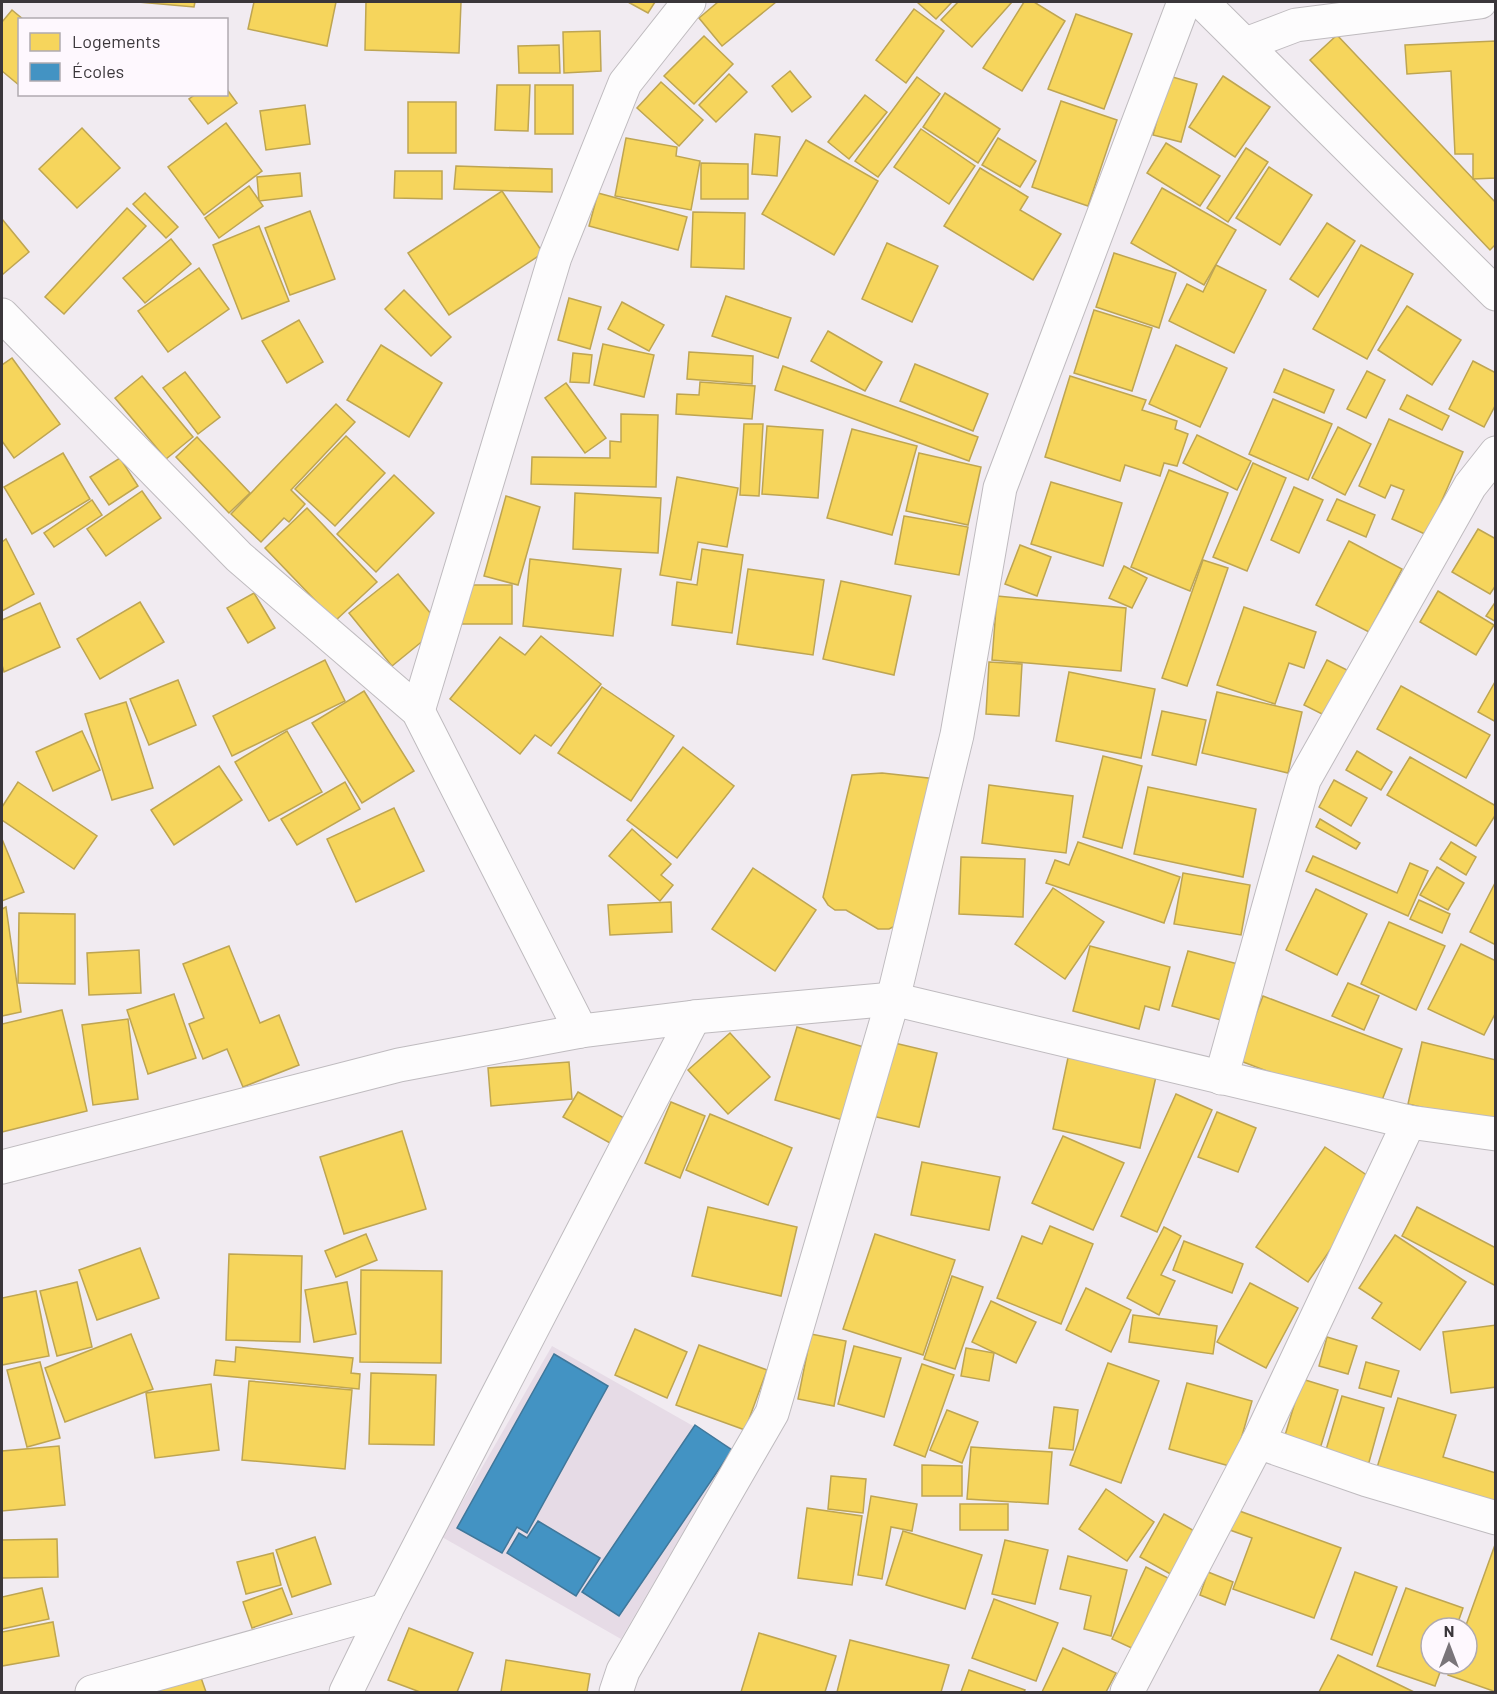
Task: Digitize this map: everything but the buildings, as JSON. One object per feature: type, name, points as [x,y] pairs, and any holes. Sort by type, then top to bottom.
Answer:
[{"type":"street","points":[[418,711],[555,257],[625,83],[689,2]]},
{"type":"street","points":[[616,1692],[623,1671],[772,1413],[893,999],[957,735],[1000,488],[1184,2]]},
{"type":"street","points":[[1202,2],[1496,294]]},
{"type":"street","points":[[1246,44],[1296,25],[1480,2]]},
{"type":"street","points":[[2,315],[239,557],[418,711],[581,1031]]},
{"type":"street","points":[[1221,1078],[1304,780],[1470,486],[1496,453]]},
{"type":"street","points":[[2,1167],[399,1065],[581,1031],[694,1017],[893,999],[1409,1122],[1496,1134]]},
{"type":"street","points":[[346,1692],[386,1610],[694,1017]]},
{"type":"street","points":[[1127,1692],[1258,1442],[1409,1122]]},
{"type":"street","points":[[1258,1442],[1367,1480],[1496,1518]]},
{"type":"street","points":[[92,1692],[386,1610]]},
{"type":"shaded area","points":[[552,1346],[732,1448],[621,1639],[442,1537]]}]
